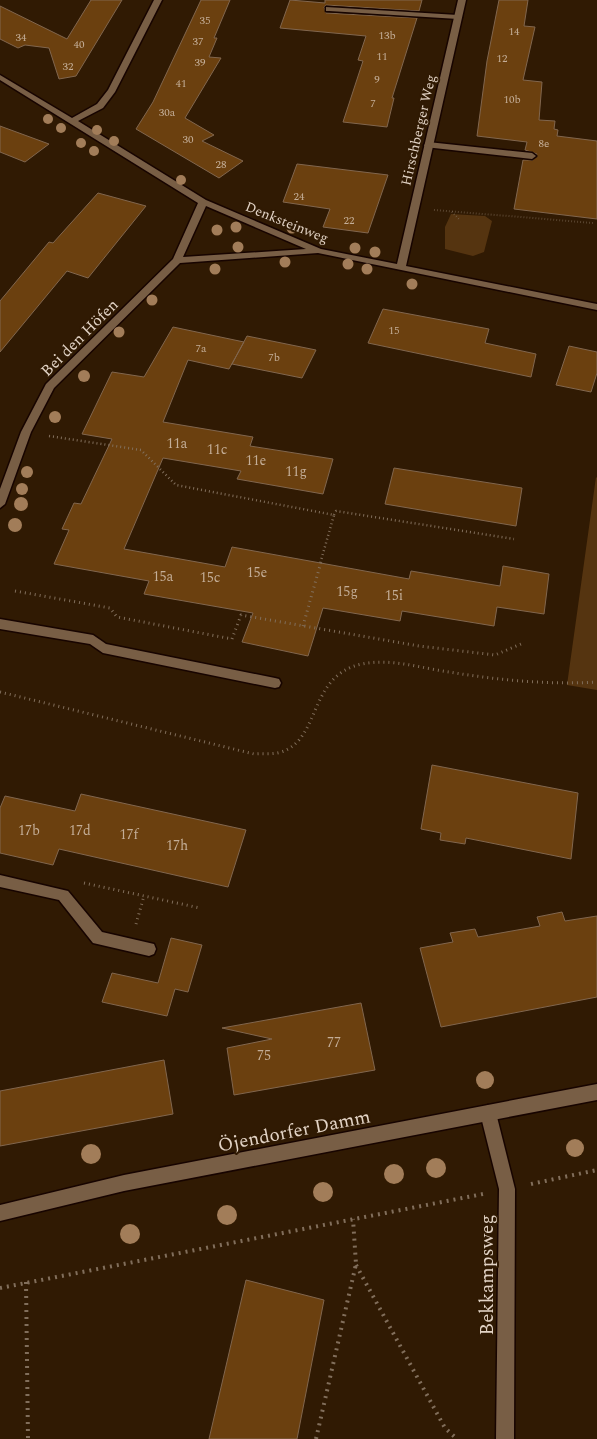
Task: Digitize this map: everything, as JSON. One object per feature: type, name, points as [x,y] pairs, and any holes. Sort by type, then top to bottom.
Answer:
[{"type":"street","points":[[72,121],[100,106],[106,98],[158,0]]},
{"type":"street","name":"Hirschberger Weg","points":[[401,267],[462,0]]},
{"type":"street","points":[[329,10],[458,18]]},
{"type":"street","name":"Denksteinweg","points":[[0,78],[203,202],[319,251],[597,307]]},
{"type":"street","points":[[428,145],[532,156]]},
{"type":"street","name":"Bei den Höfen","points":[[0,504],[26,432],[50,386],[177,260],[203,202]]},
{"type":"street","points":[[177,260],[319,251]]},
{"type":"street","points":[[0,624],[93,640],[103,648],[275,683]]},
{"type":"street","points":[[0,881],[63,895],[98,938],[149,949]]},
{"type":"street","name":"Öjendorfer Damm","points":[[0,1213],[124,1183],[597,1092]]},
{"type":"street","name":"Bekkampsweg","points":[[488,1113],[507,1189],[506,1439]]},
{"type":"path","points":[[414,208],[594,223]]},
{"type":"path","points":[[451,211],[459,219]]},
{"type":"path","points":[[26,432],[141,450],[176,485],[334,515]]},
{"type":"path","points":[[303,626],[336,511],[514,539]]},
{"type":"path","points":[[15,591],[110,608],[117,617],[232,639],[241,615],[419,646],[495,655],[521,644]]},
{"type":"path","points":[[0,692],[254,754],[284,752],[299,738],[314,714],[323,690],[339,671],[362,664],[405,665],[523,683],[567,685],[597,682]]},
{"type":"path","points":[[77,881],[200,908]]},
{"type":"path","points":[[140,912],[144,896]]},
{"type":"path","points":[[0,1288],[597,1170]]},
{"type":"path","points":[[316,1439],[356,1264],[352,1219]]},
{"type":"path","points":[[356,1264],[445,1428],[457,1439]]},
{"type":"path","points":[[26,1282],[28,1439]]},
{"type":"shaded area","points":[[451,214],[485,216],[492,221],[484,252],[473,256],[445,249],[445,227]]},
{"type":"shaded area","points":[[597,478],[597,690],[567,685]]},
{"type":"building","points":[[91,0],[122,0],[76,76],[59,79],[49,48],[25,45],[18,48],[0,39],[0,6],[67,39]]},
{"type":"building","points":[[201,0],[230,0],[214,38],[217,38],[209,57],[221,58],[185,118],[214,135],[202,141],[243,161],[219,178],[136,129],[153,102]]},
{"type":"building","points":[[290,0],[325,3],[325,0],[422,0],[419,11],[326,5],[324,7],[326,13],[417,18],[392,98],[394,98],[387,127],[343,122],[363,61],[358,60],[366,36],[280,28]]},
{"type":"building","points":[[499,0],[528,0],[524,26],[535,27],[523,80],[542,82],[539,120],[555,121],[554,129],[558,130],[557,136],[597,141],[597,219],[514,209],[523,160],[533,160],[537,154],[525,150],[527,142],[477,136],[487,61]]},
{"type":"building","points":[[0,126],[49,144],[25,162],[0,152]]},
{"type":"building","points":[[297,164],[388,175],[368,233],[323,227],[330,209],[283,202]]},
{"type":"building","points":[[98,193],[146,206],[88,278],[67,271],[0,352],[0,301],[49,242],[53,243]]},
{"type":"building","points":[[383,309],[489,329],[485,343],[536,354],[531,377],[368,343]]},
{"type":"building","points":[[173,327],[244,342],[229,369],[188,360],[163,422],[253,437],[250,446],[333,459],[323,494],[237,479],[241,471],[163,458],[124,549],[225,567],[232,547],[409,579],[411,571],[500,586],[503,566],[549,574],[544,614],[497,607],[494,626],[402,611],[400,621],[323,608],[308,656],[242,642],[253,613],[144,594],[149,581],[54,564],[69,530],[62,529],[74,503],[81,504],[112,439],[82,434],[112,372],[144,377]]},
{"type":"building","points":[[247,336],[316,350],[302,378],[232,364]]},
{"type":"building","points":[[569,346],[597,352],[597,373],[591,392],[556,385]]},
{"type":"building","points":[[394,468],[522,488],[516,526],[385,504]]},
{"type":"building","points":[[432,765],[578,793],[571,859],[466,838],[465,844],[440,840],[441,833],[421,829]]},
{"type":"building","points":[[81,794],[246,830],[228,887],[59,849],[53,865],[0,853],[0,808],[5,796],[75,811]]},
{"type":"building","points":[[562,912],[565,921],[597,916],[597,997],[441,1027],[420,948],[453,942],[450,933],[475,929],[478,937],[540,926],[537,917]]},
{"type":"building","points":[[171,938],[202,945],[188,992],[175,989],[167,1016],[102,1002],[112,973],[158,983]]},
{"type":"building","points":[[361,1003],[375,1070],[234,1095],[227,1048],[272,1039],[222,1028]]},
{"type":"building","points":[[164,1060],[173,1114],[0,1146],[0,1091]]},
{"type":"building","points":[[246,1280],[324,1300],[297,1439],[209,1439]]}]
